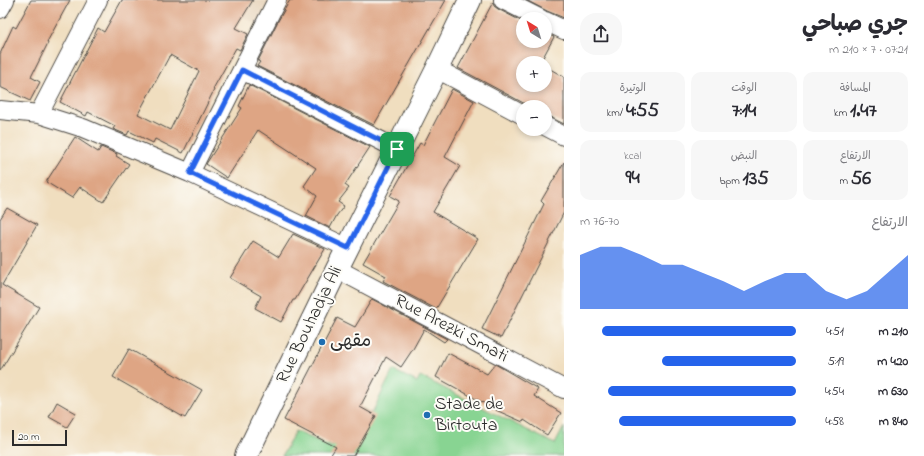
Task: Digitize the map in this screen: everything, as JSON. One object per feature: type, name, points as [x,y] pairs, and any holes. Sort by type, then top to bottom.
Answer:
[{"type":"main road","name":"Rue Bouhadja Ali","points":[[246,456],[337,269],[438,69],[470,0]]},
{"type":"street","points":[[0,9],[4,0]]},
{"type":"street","points":[[39,114],[98,0]]},
{"type":"street","points":[[190,173],[278,0]]},
{"type":"street","points":[[503,0],[527,12]]},
{"type":"street","points":[[552,24],[564,30]]},
{"type":"street","points":[[438,69],[516,111]]},
{"type":"street","points":[[242,70],[397,149]]},
{"type":"street","points":[[0,110],[39,114],[83,128],[190,173],[348,248]]},
{"type":"street","points":[[552,130],[564,136]]},
{"type":"street","name":"Rue Arezki Smati","points":[[337,269],[564,388]]},
{"type":"shaded area","points":[[210,0],[272,0],[259,25]]},
{"type":"green space","name":"Stade de Birtouta","points":[[393,370],[417,382],[420,376],[555,444],[564,427],[564,456],[282,456],[295,431],[332,447],[347,413],[356,417],[362,408],[372,413]]},
{"type":"building","points":[[31,0],[70,0],[47,42],[48,43],[31,77],[40,82],[30,101],[0,87],[0,54],[13,26],[16,28]]},
{"type":"building","points":[[122,0],[253,0],[236,28],[248,34],[240,50],[236,48],[213,89],[214,90],[183,153],[155,139],[153,143],[129,131],[127,135],[113,129],[115,126],[88,112],[86,116],[60,102],[98,28],[104,32]],"holes":[[[170,55],[199,71],[170,130],[138,114]]]},
{"type":"building","points":[[290,0],[446,0],[374,125],[257,66],[260,62],[258,61],[278,21]]},
{"type":"building","points":[[526,0],[564,0],[564,18]]},
{"type":"building","points":[[493,2],[494,6],[498,9],[516,18],[516,48],[548,48],[544,56],[516,56],[516,92],[552,92],[552,70],[564,77],[564,124],[552,118],[552,100],[518,100],[458,68]]},
{"type":"building","points":[[249,85],[370,147],[345,185],[349,188],[338,202],[344,206],[330,228],[306,216],[317,196],[304,186],[316,168],[258,130],[227,178],[206,164],[242,108],[239,106]]},
{"type":"building","points":[[452,89],[474,101],[445,157],[460,166],[433,212],[478,239],[436,309],[383,281],[386,276],[363,263],[399,201],[390,196],[420,143],[423,145]]},
{"type":"building","points":[[75,137],[98,152],[101,147],[117,154],[116,156],[129,164],[103,202],[80,187],[72,198],[46,182]]},
{"type":"building","points":[[564,162],[564,212],[501,338],[482,329],[544,204],[541,201]]},
{"type":"building","points":[[7,208],[37,225],[2,285],[39,307],[0,371],[0,219]]},
{"type":"building","points":[[293,234],[325,249],[281,322],[255,308],[261,296],[230,278],[253,241],[279,257]]},
{"type":"building","points":[[372,299],[447,339],[444,342],[424,329],[401,367],[386,357],[360,407],[376,416],[353,456],[330,456],[336,447],[284,420],[337,318],[355,327]]},
{"type":"building","points":[[129,349],[202,390],[185,418],[113,377]]},
{"type":"building","points":[[448,353],[487,374],[495,364],[538,389],[534,396],[561,413],[547,435],[524,420],[523,422],[498,411],[436,377]]},
{"type":"building","points":[[57,402],[76,413],[67,427],[49,417]]},
{"type":"place","name":"مقهى","points":[[322,342]]},
{"type":"place","name":"Stade de Birtouta","points":[[427,415]]},
{"type":"route","points":[[242,70],[397,149],[348,248],[190,173],[242,70]]}]
